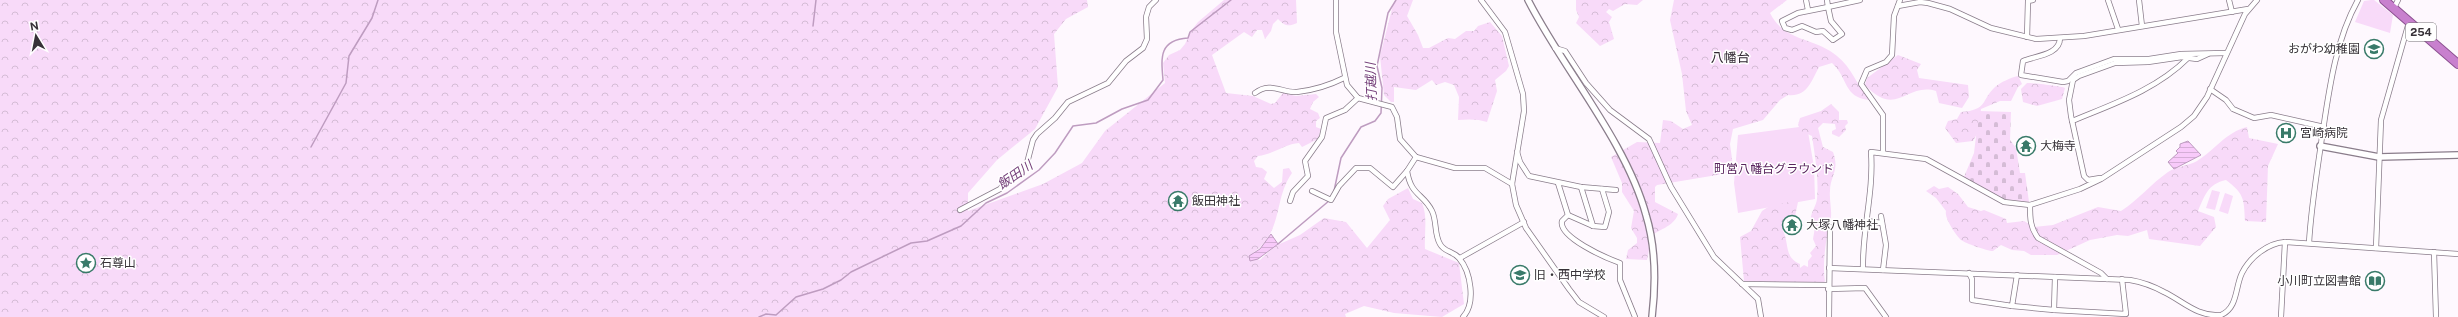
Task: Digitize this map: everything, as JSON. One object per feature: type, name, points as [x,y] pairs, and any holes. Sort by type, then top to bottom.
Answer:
[{"type":"highway","name":"254","points":[[2384,0],[2458,64]]},
{"type":"street","points":[[960,210],[1000,189],[1007,180],[1027,163],[1033,140],[1037,134],[1055,118],[1068,102],[1108,83],[1126,61],[1143,48],[1147,39],[1146,17],[1149,7],[1156,0]]},
{"type":"street","points":[[1336,0],[1334,22],[1345,69],[1344,78],[1351,92],[1358,98],[1392,107],[1397,117],[1400,139],[1416,156],[1455,168],[1485,168],[1512,184]]},
{"type":"street","points":[[1481,0],[1505,32],[1523,94],[1524,112],[1512,184],[1516,205],[1541,252],[1579,302],[1604,317]]},
{"type":"street","points":[[1528,0],[1555,48],[1625,162],[1641,197],[1650,232],[1654,266],[1652,317]]},
{"type":"street","points":[[1806,0],[1808,10]]},
{"type":"street","points":[[1827,0],[1828,7],[1831,21],[1842,34],[1833,40],[1823,31],[1816,32],[1802,26],[1792,30],[1785,28],[1782,21],[1808,10],[1828,7],[1860,0]]},
{"type":"street","points":[[1883,152],[1883,115],[1861,84],[1867,70],[1886,62],[1892,55],[1894,16],[1900,0]]},
{"type":"street","points":[[2027,37],[2028,1],[2032,0]]},
{"type":"street","points":[[2108,0],[2118,29]]},
{"type":"street","points":[[2139,0],[2142,26]]},
{"type":"street","points":[[2229,0],[2232,12]]},
{"type":"street","points":[[1863,270],[1862,244],[1867,221],[1872,172],[1871,152],[1883,152],[1926,160],[1999,200],[2030,205],[2080,189],[2101,179],[2181,127],[2194,116],[2210,89],[2248,9],[2257,0]]},
{"type":"street","points":[[2309,243],[2320,146],[2342,37],[2358,0]]},
{"type":"street","points":[[2394,8],[2398,0]]},
{"type":"street","points":[[1898,6],[1920,2],[1928,3],[1950,9],[1978,23],[2027,37],[2060,38],[2248,9]]},
{"type":"street","points":[[2376,248],[2381,120],[2409,22]]},
{"type":"street","points":[[2060,38],[2058,46],[2054,49],[2023,61],[2021,74],[2063,82],[2068,81],[2076,73],[2114,59],[2149,58],[2181,54],[2226,54]]},
{"type":"street","points":[[1555,48],[1565,51],[1586,83],[1610,110],[1649,139],[1671,187],[1714,257],[1758,299],[1761,317]]},
{"type":"street","points":[[2101,179],[2086,179],[2072,121],[2069,95],[2073,80],[2079,76],[2115,63],[2202,58],[2208,54]]},
{"type":"street","points":[[2072,121],[2145,90],[2177,69],[2188,58]]},
{"type":"street","points":[[1569,71],[1575,67]]},
{"type":"street","points":[[1255,93],[1260,89],[1275,87],[1295,92],[1314,90],[1344,78]]},
{"type":"street","points":[[2210,89],[2226,100],[2233,109],[2254,118],[2270,115],[2324,127]]},
{"type":"street","points":[[1290,201],[1293,192],[1308,176],[1305,161],[1322,137],[1326,118],[1345,110],[1358,98]]},
{"type":"street","points":[[2320,146],[2380,157],[2458,155]]},
{"type":"street","points":[[1517,150],[1520,162],[1529,176],[1581,187],[1616,190]]},
{"type":"street","points":[[1312,191],[1331,200],[1339,186],[1356,168],[1370,168],[1393,188],[1407,171],[1416,156]]},
{"type":"street","points":[[1407,171],[1412,190],[1430,206],[1433,213],[1439,243],[1443,249],[1460,258],[1472,297],[1470,308],[1463,317]]},
{"type":"street","points":[[1558,183],[1568,214],[1594,226],[1605,227],[1609,212],[1602,189]]},
{"type":"street","points":[[1581,187],[1594,226]]},
{"type":"street","points":[[2030,205],[2030,222],[2038,238],[2101,273],[2107,279]]},
{"type":"street","points":[[1568,214],[1561,224],[1567,235],[1604,258],[1620,263],[1620,280],[1635,317]]},
{"type":"street","points":[[1881,216],[1886,241],[1883,270]]},
{"type":"street","points":[[1867,221],[1882,223]]},
{"type":"street","points":[[1460,258],[1524,222]]},
{"type":"street","points":[[1829,317],[1828,287],[1830,227]]},
{"type":"street","points":[[2281,317],[2285,242]]},
{"type":"street","points":[[1829,268],[2017,275],[2055,278],[2122,279],[2142,282],[2165,292],[2198,315],[2216,316],[2226,312],[2233,303],[2242,272],[2250,261],[2271,245],[2285,242],[2309,243],[2458,254]]},
{"type":"street","points":[[2434,252],[2436,317]]},
{"type":"street","points":[[1969,273],[1972,279],[1972,300],[2054,310],[2126,314],[2122,279]]},
{"type":"street","points":[[2012,306],[2017,275]]},
{"type":"street","points":[[2054,310],[2055,278]]},
{"type":"street","points":[[1742,284],[1865,288],[1886,317]]},
{"type":"green space","points":[[0,0],[1087,0],[1088,7],[1066,19],[1054,34],[1058,87],[1035,129],[997,160],[968,193],[968,211],[1043,184],[1082,163],[1105,131],[1165,83],[1163,63],[1169,55],[1180,50],[1198,22],[1224,0],[1296,0],[1297,23],[1287,25],[1278,19],[1273,24],[1271,31],[1265,39],[1262,30],[1257,30],[1252,37],[1244,32],[1212,55],[1226,93],[1253,96],[1271,104],[1275,103],[1283,93],[1296,96],[1316,94],[1319,97],[1313,102],[1310,109],[1318,113],[1320,118],[1316,121],[1316,127],[1321,129],[1318,139],[1302,147],[1299,143],[1289,145],[1258,156],[1254,161],[1256,167],[1262,168],[1267,172],[1264,179],[1274,188],[1282,182],[1283,169],[1289,168],[1292,173],[1282,194],[1270,235],[1253,253],[1253,259],[1260,260],[1275,246],[1300,235],[1324,218],[1346,222],[1367,248],[1390,220],[1383,206],[1388,199],[1408,188],[1413,199],[1422,203],[1424,208],[1425,249],[1459,263],[1464,304],[1442,317],[1394,313],[1364,306],[1345,314],[1346,317],[0,317]]},
{"type":"green space","points":[[1397,0],[1413,0],[1407,16],[1418,35],[1423,48],[1429,48],[1448,38],[1455,39],[1466,31],[1474,31],[1478,26],[1490,22],[1502,36],[1509,66],[1506,71],[1495,80],[1497,91],[1487,122],[1480,120],[1458,120],[1459,97],[1454,85],[1445,82],[1436,85],[1432,80],[1416,90],[1394,87],[1394,102],[1391,102],[1384,95],[1380,56],[1393,5]]},
{"type":"green space","points":[[1576,0],[1643,0],[1637,5],[1625,4],[1613,11],[1609,9],[1606,12],[1612,17],[1609,22],[1614,39],[1600,46],[1576,23],[1579,17],[1576,10]]},
{"type":"green space","points":[[1674,0],[1787,0],[1770,13],[1776,22],[1783,29],[1800,38],[1819,45],[1837,56],[1851,71],[1869,100],[1861,98],[1850,91],[1832,63],[1819,67],[1811,83],[1800,94],[1788,95],[1780,100],[1763,120],[1733,129],[1730,144],[1733,166],[1729,173],[1657,185],[1655,187],[1655,202],[1678,214],[1673,222],[1648,238],[1649,250],[1647,260],[1626,259],[1628,250],[1637,243],[1637,238],[1631,228],[1634,211],[1622,192],[1622,183],[1611,157],[1637,142],[1660,143],[1663,120],[1671,121],[1683,129],[1692,125],[1686,111],[1682,74],[1670,20]]},
{"type":"green space","points":[[2374,0],[2393,15],[2390,33],[2355,22],[2364,1]]},
{"type":"green space","points":[[1898,55],[1921,64],[1917,70],[1919,78],[1968,85],[1969,97],[1962,108],[1939,103],[1936,91],[1917,91],[1894,99],[1885,99],[1876,95],[1865,85],[1867,78]]},
{"type":"green space","points":[[2018,76],[2022,84],[2018,87],[2011,101],[2000,101],[1981,109],[1978,132],[1973,141],[1956,143],[1945,128],[1948,121],[1957,119],[1961,112],[1970,111],[1980,107],[1995,87],[2006,80]]},
{"type":"green space","points":[[2027,83],[2065,88],[2062,99],[2037,106],[2023,102],[2021,89]]},
{"type":"green space","points":[[1831,104],[1839,112],[1839,120],[1847,120],[1848,123],[1845,126],[1846,130],[1839,137],[1832,134],[1832,131],[1836,129],[1835,124],[1823,123],[1818,128],[1823,147],[1833,152],[1835,159],[1835,169],[1830,186],[1831,218],[1825,252],[1825,281],[1823,283],[1744,281],[1740,237],[1751,231],[1762,211],[1768,207],[1789,202],[1798,202],[1795,216],[1786,219],[1782,229],[1789,253],[1795,261],[1800,264],[1800,268],[1804,265],[1808,267],[1808,261],[1812,256],[1810,253],[1816,246],[1813,239],[1815,227],[1812,224],[1811,217],[1817,199],[1817,175],[1812,136],[1801,131],[1798,125],[1800,118],[1821,111]]},
{"type":"green space","points":[[1979,111],[2011,112],[2010,140],[2016,148],[2020,173],[2025,173],[2029,202],[2000,199],[1964,177],[1974,153]]},
{"type":"green space","name":"町営八幡台グラウンド","points":[[1807,126],[1814,167],[1815,199],[1738,213],[1734,183],[1738,135]]},
{"type":"green space","points":[[2247,127],[2249,138],[2278,144],[2268,166],[2266,222],[2245,221],[2244,207],[2240,193],[2226,180],[2220,182],[2211,187],[2198,211],[2214,217],[2216,227],[2200,246],[2149,239],[2147,230],[2128,236],[2117,235],[2090,240],[2057,255],[2031,255],[2024,251],[2012,250],[2001,245],[1993,251],[1990,251],[1976,247],[1961,240],[1949,222],[1946,211],[1936,198],[1926,191],[1934,186],[1939,189],[1948,187],[1958,194],[1968,207],[1981,211],[1984,210],[2006,219],[2007,223],[2024,221],[2034,227],[2053,225],[2098,207],[2121,211],[2168,172],[2175,168],[2197,161],[2227,137],[2240,129]]},
{"type":"green space","points":[[2212,190],[2220,192],[2215,210],[2206,208]]},
{"type":"green space","points":[[2225,193],[2233,196],[2228,214],[2219,211]]},
{"type":"shaded area","points":[[2188,141],[2201,155],[2174,169],[2168,162],[2178,153],[2176,151],[2180,147],[2180,144]]},
{"type":"shaded area","points":[[1271,234],[1278,244],[1258,259],[1250,261],[1249,256],[1260,249]]},
{"type":"waterway","points":[[311,147],[346,83],[349,56],[372,18],[378,0]]},
{"type":"waterway","points":[[813,26],[816,0]]},
{"type":"waterway","name":"飯田川","points":[[759,317],[766,314],[776,315],[796,297],[823,289],[841,280],[851,272],[911,243],[927,241],[961,226],[986,203],[1007,193],[1039,170],[1055,153],[1073,126],[1096,123],[1122,109],[1148,100],[1163,80],[1162,57],[1167,46],[1179,39],[1188,38],[1190,32],[1231,0]]},
{"type":"waterway","name":"打越川","points":[[1334,191],[1341,158],[1361,127],[1375,121],[1381,113],[1382,88],[1377,66],[1388,13],[1396,0]]},
{"type":"waterway","name":"打越川","points":[[1278,244],[1330,200]]},
{"type":"place","name":"おがわ幼稚園","points":[[2374,49]]},
{"type":"place","name":"宮崎病院","points":[[2286,133]]},
{"type":"place","name":"大梅寺","points":[[2026,146]]},
{"type":"place","name":"飯田神社","points":[[1178,201]]},
{"type":"place","name":"大塚八幡神社","points":[[1792,225]]},
{"type":"place","name":"石尊山","points":[[86,263]]},
{"type":"place","name":"旧・西中学校","points":[[1520,275]]},
{"type":"place","name":"小川町立図書館","points":[[2375,281]]},
{"type":"district","name":"八幡台","points":[[1730,57]]}]
